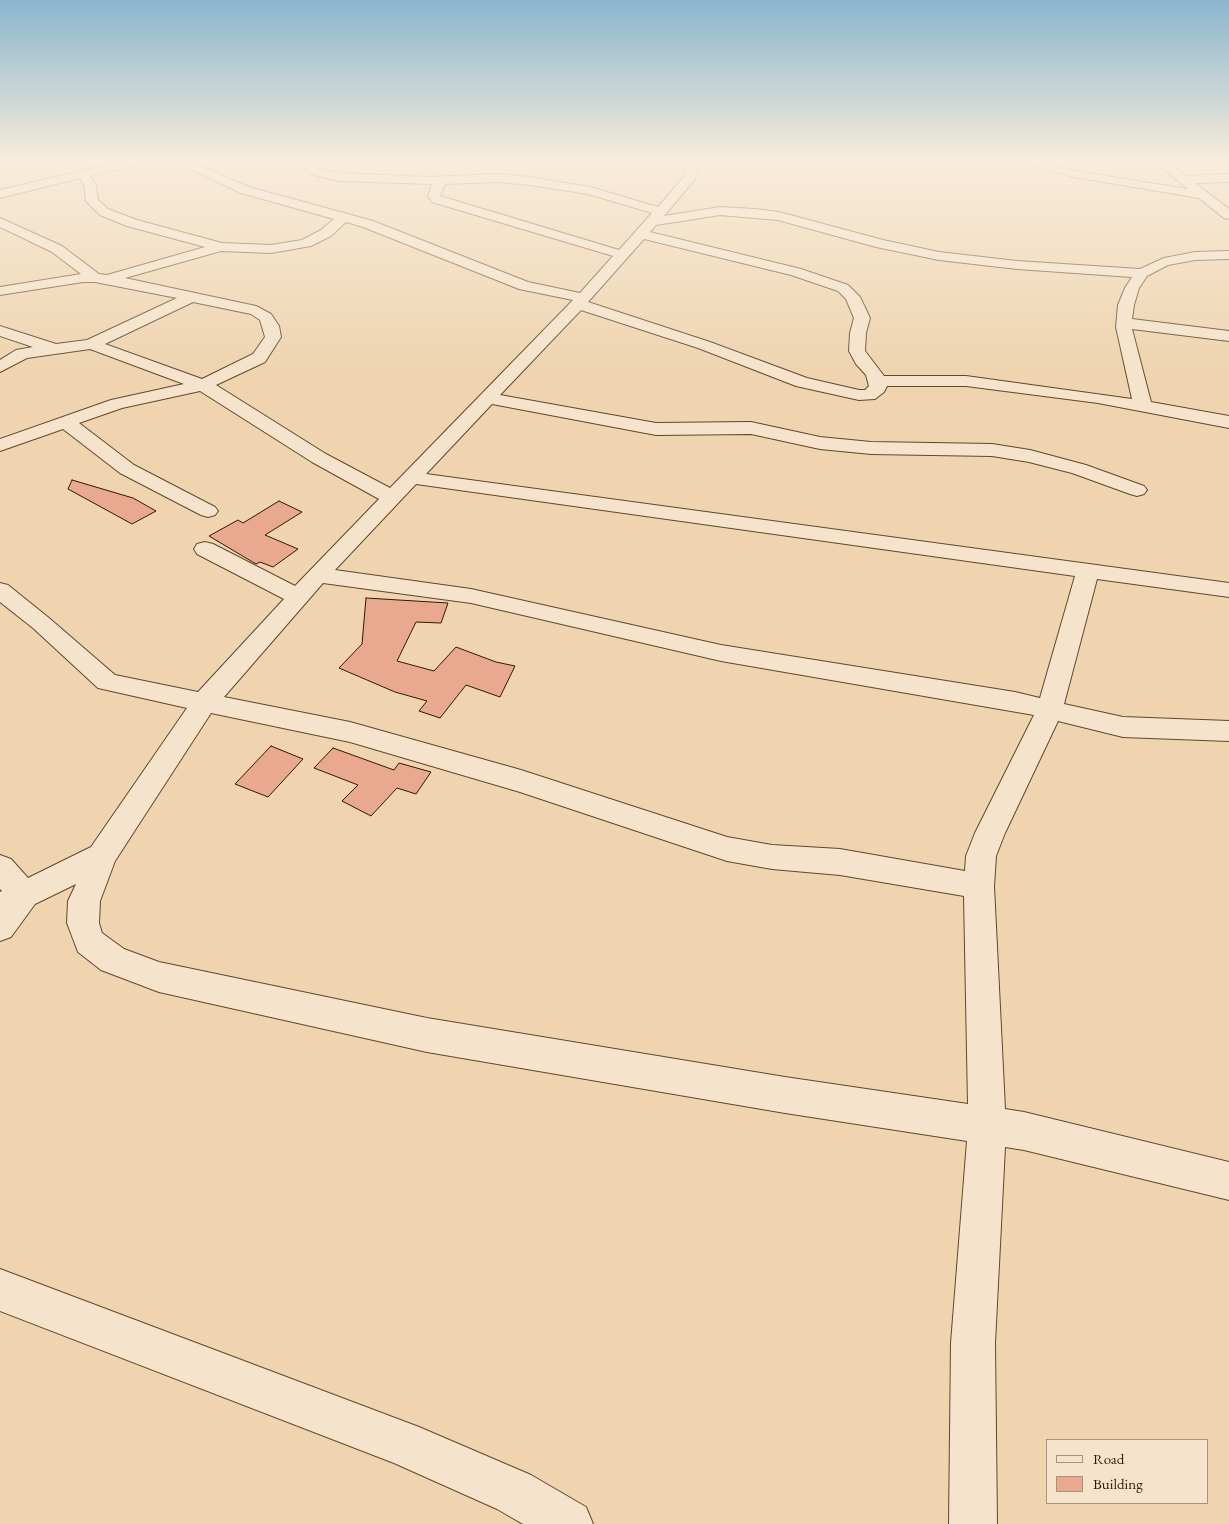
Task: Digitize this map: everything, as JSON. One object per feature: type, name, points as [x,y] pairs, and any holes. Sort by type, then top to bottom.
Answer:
[{"type":"street","points":[[0,445],[117,404],[202,385],[259,358],[273,337],[271,326],[266,317],[256,311],[193,296],[101,279],[57,249],[19,231]]},
{"type":"street","points":[[164,231],[222,246],[255,250],[306,242],[328,231]]},
{"type":"street","points":[[384,231],[424,245],[524,286],[581,301],[811,384],[859,395],[869,395],[878,388],[878,382],[857,351],[858,333],[862,318],[853,297],[843,288],[796,272],[641,234]]},
{"type":"street","points":[[543,231],[623,255]]},
{"type":"street","points":[[644,231],[581,301],[318,575],[204,702],[102,856],[84,901],[83,923],[89,942],[113,960],[159,977],[426,1035],[1024,1131],[1229,1181]]},
{"type":"street","points":[[836,231],[881,244],[939,256],[1017,265],[1142,273]]},
{"type":"street","points":[[0,291],[101,279],[222,246]]},
{"type":"street","points":[[1143,406],[1124,323],[1126,306],[1132,288],[1142,273],[1164,262],[1177,258],[1229,254]]},
{"type":"street","points":[[0,367],[22,354],[91,344],[193,296]]},
{"type":"street","points":[[1124,323],[1229,336]]},
{"type":"street","points":[[0,331],[54,349]]},
{"type":"street","points":[[91,344],[202,385],[319,458],[393,498]]},
{"type":"street","points":[[878,382],[985,383],[1143,406],[1229,422]]},
{"type":"street","points":[[487,398],[656,429],[751,428],[820,443],[863,447],[992,450],[1030,456],[1071,467],[1137,490]]},
{"type":"street","points":[[66,422],[127,469],[208,511]]},
{"type":"street","points":[[413,478],[1229,590]]},
{"type":"street","points":[[205,549],[298,597]]},
{"type":"street","points":[[973,1524],[973,1343],[987,1126],[979,886],[981,856],[1050,709],[1088,571]]},
{"type":"street","points":[[318,575],[471,596],[721,653],[986,696],[1123,727],[1229,730]]},
{"type":"street","points":[[0,590],[41,623],[107,682],[350,732],[608,808],[689,838],[727,849],[772,857],[840,862],[979,886]]},
{"type":"street","points":[[0,927],[12,901],[102,856]]},
{"type":"street","points":[[0,868],[12,901]]},
{"type":"street","points":[[0,1290],[403,1443],[514,1492],[569,1524]]},
{"type":"building","points":[[72,480],[133,498],[156,511],[132,524],[68,489]]},
{"type":"building","points":[[279,501],[302,512],[265,535],[298,549],[273,567],[260,562],[256,564],[209,536],[238,520],[243,523]]},
{"type":"building","points":[[366,598],[448,603],[441,623],[416,622],[397,661],[434,671],[456,647],[496,662],[515,666],[500,697],[466,685],[440,718],[419,711],[427,701],[395,692],[339,668],[362,644]]},
{"type":"building","points":[[271,746],[303,759],[268,797],[235,784]]},
{"type":"building","points":[[333,748],[394,770],[399,763],[431,772],[416,794],[397,788],[371,816],[342,801],[358,785],[314,768]]}]
